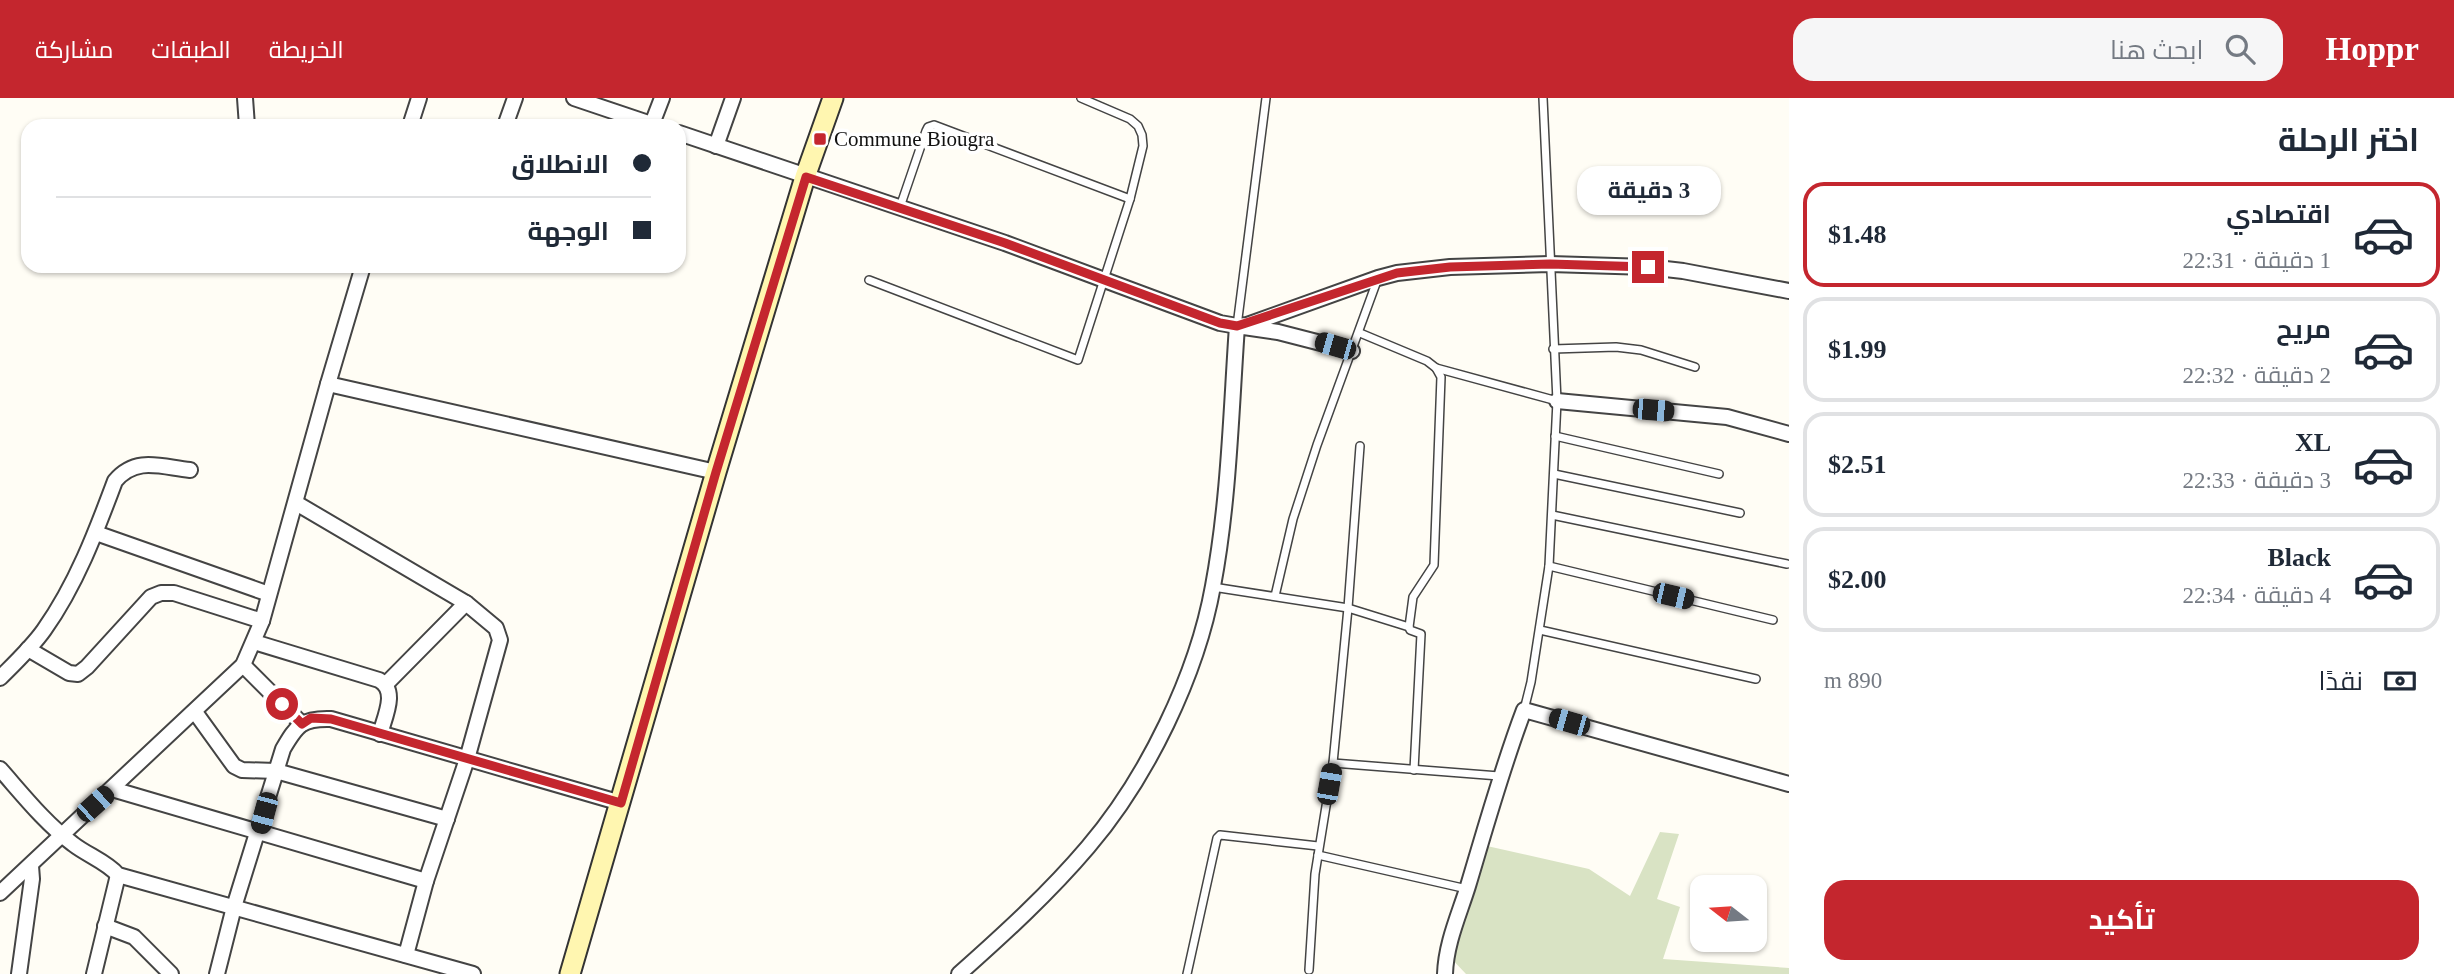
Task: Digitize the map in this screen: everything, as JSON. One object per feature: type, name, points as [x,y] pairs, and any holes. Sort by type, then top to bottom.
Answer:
[{"type":"main road","points":[[569,974],[716,472],[806,177],[833,98]]},
{"type":"street","points":[[245,98],[246,119]]},
{"type":"street","points":[[412,119],[419,98]]},
{"type":"street","points":[[508,119],[515,98]]},
{"type":"street","points":[[574,98],[637,119]]},
{"type":"street","points":[[657,119],[662,98]]},
{"type":"street","points":[[716,146],[733,98]]},
{"type":"street","points":[[686,136],[1105,279],[1220,323],[1278,332],[1352,351]]},
{"type":"street","points":[[1237,326],[1378,278],[1441,268],[1550,264],[1671,269],[1789,291]]},
{"type":"street","points":[[0,893],[243,665],[262,621],[361,273]]},
{"type":"street","points":[[959,974],[1057,883],[1090,845],[1116,810],[1149,757],[1173,707],[1196,651],[1213,587],[1222,526],[1237,326]]},
{"type":"street","points":[[328,384],[716,472]]},
{"type":"street","points":[[1557,401],[1727,416],[1789,434]]},
{"type":"street","points":[[0,678],[28,649],[55,614],[96,533],[115,481],[124,471],[137,464],[190,470]]},
{"type":"street","points":[[296,503],[466,603],[496,628],[500,640],[467,759],[426,881],[406,955]]},
{"type":"street","points":[[96,533],[269,594]]},
{"type":"street","points":[[28,649],[69,673],[78,674],[151,597],[161,593],[174,593],[262,621]]},
{"type":"street","points":[[386,684],[466,603]]},
{"type":"street","points":[[254,642],[386,684],[390,692],[380,734]]},
{"type":"street","points":[[243,665],[302,724]]},
{"type":"street","points":[[1445,974],[1447,951],[1499,776],[1524,710],[1789,783]]},
{"type":"street","points":[[195,712],[234,766],[242,770],[276,771],[447,819]]},
{"type":"street","points":[[217,974],[234,907],[259,834],[283,749],[295,728],[311,718],[331,719],[621,803]]},
{"type":"street","points":[[0,769],[61,834],[118,875],[472,974]]},
{"type":"street","points":[[112,789],[426,881]]},
{"type":"street","points":[[19,974],[32,879],[31,866]]},
{"type":"street","points":[[94,974],[118,875]]},
{"type":"street","points":[[106,926],[134,937],[171,974]]},
{"type":"lane","points":[[869,280],[1078,360],[1130,199],[1143,146],[1138,126],[1130,119],[1081,98]]},
{"type":"lane","points":[[1237,326],[1266,98]]},
{"type":"lane","points":[[1524,710],[1531,682],[1549,566],[1557,401],[1542,98]]},
{"type":"lane","points":[[900,208],[926,131],[934,125],[1130,199]]},
{"type":"lane","points":[[1275,596],[1293,519],[1317,444],[1378,278]]},
{"type":"lane","points":[[1360,332],[1427,361],[1436,368],[1557,401]]},
{"type":"lane","points":[[1553,349],[1616,347],[1641,351],[1695,367]]},
{"type":"lane","points":[[1414,770],[1422,638],[1421,634],[1410,631],[1409,627],[1413,597],[1432,570],[1435,559],[1441,377],[1436,368]]},
{"type":"lane","points":[[1555,436],[1719,474]]},
{"type":"lane","points":[[1309,970],[1318,851],[1333,763],[1360,446]]},
{"type":"lane","points":[[1554,474],[1740,513]]},
{"type":"lane","points":[[1552,515],[1787,564]]},
{"type":"lane","points":[[1549,566],[1773,620]]},
{"type":"lane","points":[[1213,587],[1348,608],[1409,627]]},
{"type":"lane","points":[[1540,630],[1756,679]]},
{"type":"lane","points":[[1333,763],[1499,776]]},
{"type":"lane","points":[[1188,974],[1216,842],[1220,835],[1318,851],[1467,889]]},
{"type":"green space","points":[[1660,832],[1679,834],[1657,899],[1680,907],[1663,959],[1789,968],[1789,974],[1466,974],[1448,955],[1487,846],[1589,869],[1630,896]]},
{"type":"place","name":"Commune Biougra","points":[[820,139]]},
{"type":"route","points":[[282,704],[302,724],[311,718],[331,719],[621,803],[716,472],[806,177],[1005,243],[1220,323],[1237,326],[1397,273],[1450,267],[1550,264],[1648,267]]}]
